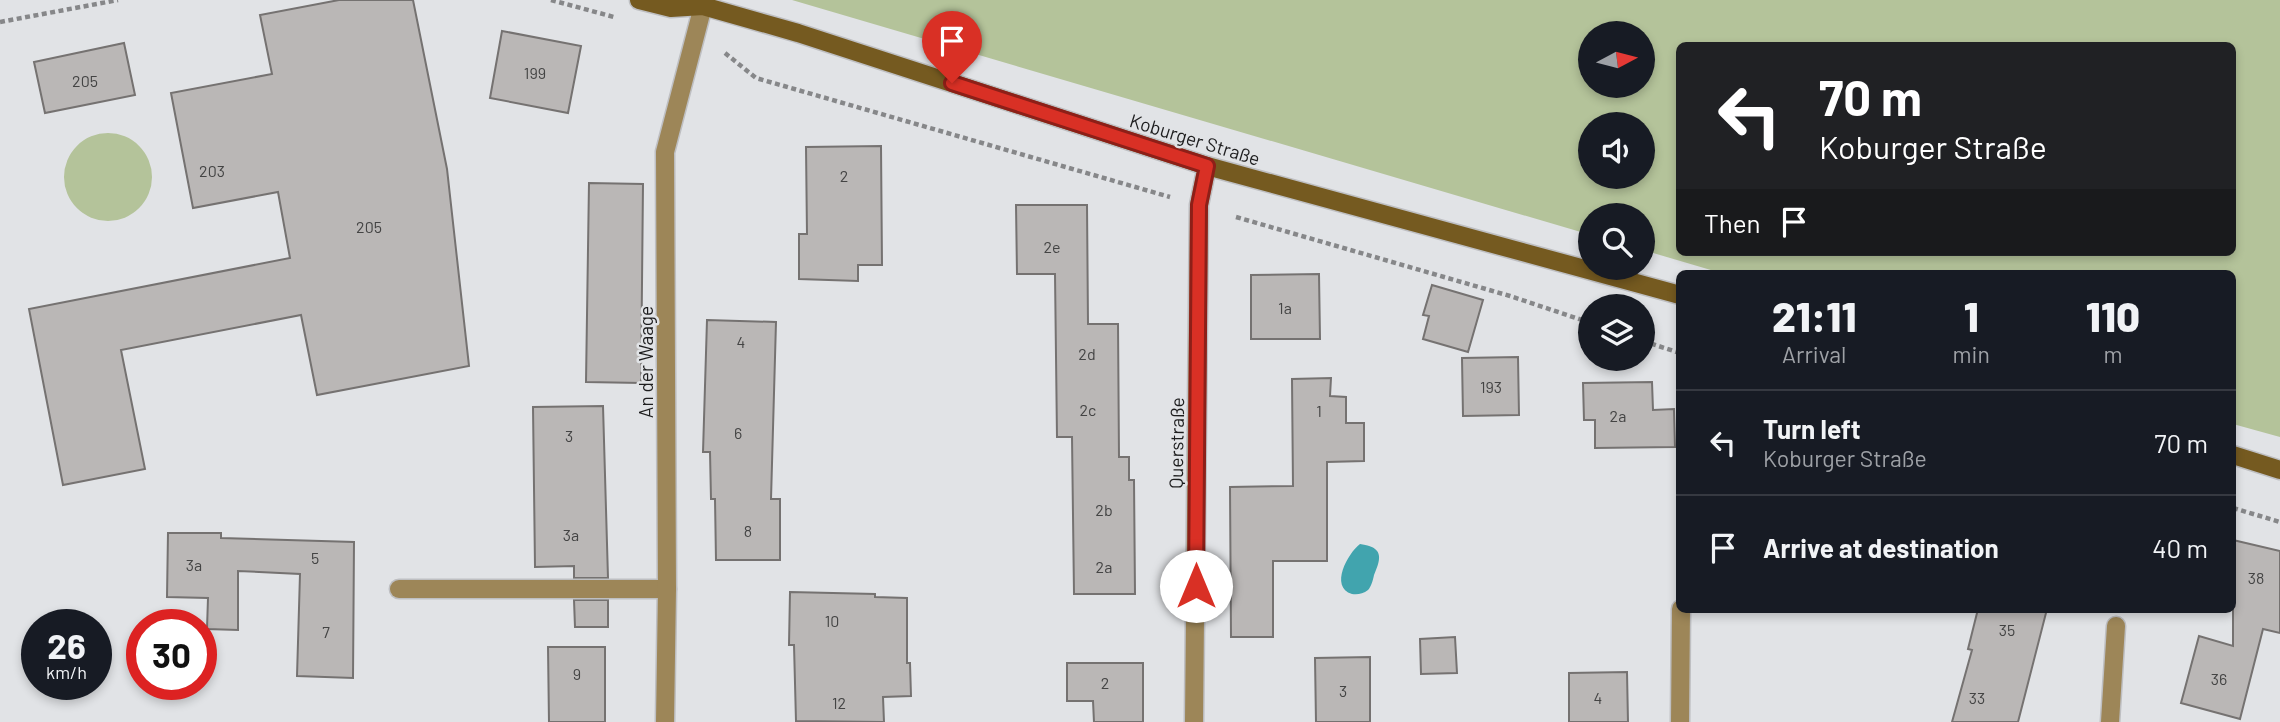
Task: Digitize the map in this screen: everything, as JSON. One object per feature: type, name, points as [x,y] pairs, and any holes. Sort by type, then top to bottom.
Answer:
[{"type":"main road","name":"Koburger Straße","points":[[639,0],[671,8],[699,3],[1207,166],[1676,294]]},
{"type":"main road","points":[[2236,457],[2280,470]]},
{"type":"street","name":"An der Waage","points":[[665,722],[665,152],[699,3]]},
{"type":"street","name":"Querstraße","points":[[1194,722],[1199,205],[1207,166]]},
{"type":"street","points":[[399,589],[667,589]]},
{"type":"street","points":[[1680,722],[1681,613]]},
{"type":"street","points":[[2110,722],[2116,626]]},
{"type":"path","points":[[0,22],[118,0]]},
{"type":"path","points":[[551,0],[623,21]]},
{"type":"path","points":[[725,53],[756,78],[1174,198]]},
{"type":"path","points":[[1236,216],[1510,296],[1578,319]]},
{"type":"path","points":[[1655,345],[1676,352]]},
{"type":"path","points":[[2236,509],[2280,522]]},
{"type":"green space","points":[[792,0],[2280,0],[2280,437],[2236,425],[2236,270],[1711,270],[1655,254],[1655,203],[1578,203],[1578,231]]},
{"type":"green space","points":[[108,133],[125,137],[139,146],[148,160],[152,177],[148,194],[139,208],[125,217],[108,221],[91,217],[77,208],[68,194],[64,177],[68,160],[77,146],[91,137]]},
{"type":"water","points":[[1360,544],[1377,550],[1379,558],[1369,589],[1352,594],[1345,590],[1341,577],[1350,555]]},
{"type":"building","points":[[339,0],[413,0],[447,169],[469,366],[317,395],[301,315],[121,350],[145,469],[63,485],[29,309],[290,258],[278,192],[193,208],[171,93],[272,74],[260,15]]},
{"type":"building","points":[[502,31],[581,46],[568,113],[490,98]]},
{"type":"building","points":[[124,43],[135,95],[45,113],[34,62]]},
{"type":"building","points":[[881,146],[882,265],[858,265],[858,281],[799,279],[799,234],[807,234],[806,147]]},
{"type":"building","points":[[589,183],[643,184],[641,383],[586,382]]},
{"type":"building","points":[[1016,205],[1087,205],[1088,324],[1118,324],[1119,457],[1129,457],[1129,480],[1134,480],[1135,594],[1074,594],[1072,437],[1057,437],[1055,274],[1017,274]]},
{"type":"building","points":[[1319,274],[1320,339],[1251,339],[1251,275]]},
{"type":"building","points":[[1432,285],[1483,300],[1468,352],[1423,339],[1429,316],[1423,315]]},
{"type":"building","points":[[707,320],[776,322],[771,499],[780,499],[780,560],[716,560],[715,499],[711,499],[710,452],[703,452]]},
{"type":"building","points":[[1518,357],[1519,415],[1463,416],[1462,358]]},
{"type":"building","points":[[1331,378],[1330,396],[1346,397],[1346,423],[1364,423],[1364,461],[1327,462],[1327,561],[1273,561],[1273,637],[1231,637],[1230,487],[1293,486],[1292,379]]},
{"type":"building","points":[[1652,382],[1653,410],[1674,409],[1675,447],[1595,448],[1595,420],[1584,420],[1583,383]]},
{"type":"building","points":[[603,406],[608,578],[574,578],[574,566],[535,567],[533,407]]},
{"type":"building","points":[[168,533],[221,533],[221,538],[354,542],[353,678],[297,676],[300,574],[238,571],[238,630],[217,629],[217,609],[208,609],[208,598],[167,597]]},
{"type":"building","points":[[2236,541],[2280,551],[2280,633],[2263,629],[2240,719],[2181,703],[2199,636],[2233,646]]},
{"type":"building","points":[[790,592],[875,594],[875,597],[907,598],[907,663],[910,663],[911,696],[883,697],[884,722],[796,721],[794,645],[789,645]]},
{"type":"building","points":[[574,600],[608,600],[608,627],[575,627]]},
{"type":"building","points":[[1977,613],[2046,613],[2018,722],[1952,722],[1972,650],[1968,649]]},
{"type":"building","points":[[1455,637],[1457,673],[1421,674],[1420,639]]},
{"type":"building","points":[[548,647],[605,647],[605,722],[549,722]]},
{"type":"building","points":[[1370,657],[1370,722],[1316,722],[1315,658]]},
{"type":"building","points":[[1067,663],[1143,663],[1143,722],[1094,722],[1093,701],[1067,701]]},
{"type":"building","points":[[1627,672],[1628,722],[1569,722],[1569,673]]},
{"type":"route","points":[[952,83],[1207,166],[1199,205],[1196,586]]}]
